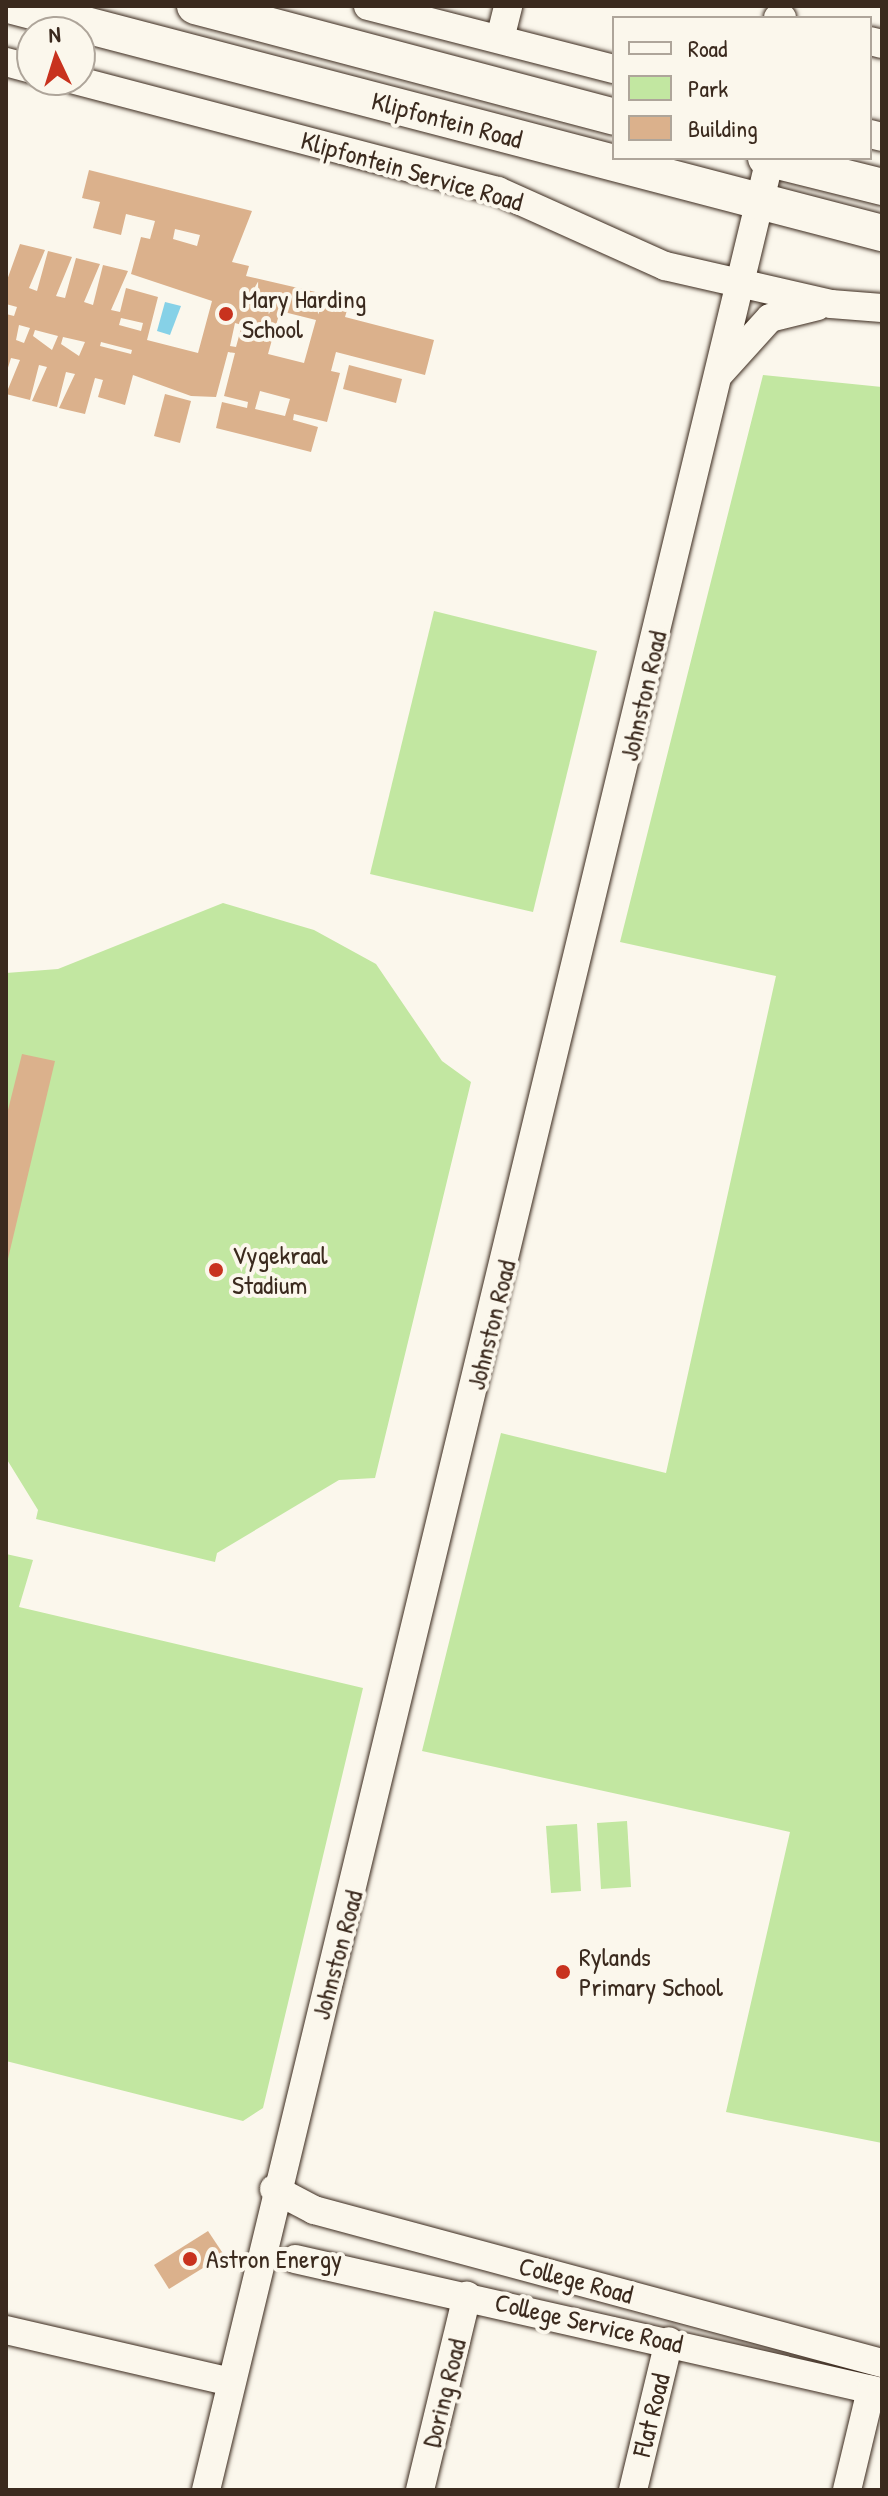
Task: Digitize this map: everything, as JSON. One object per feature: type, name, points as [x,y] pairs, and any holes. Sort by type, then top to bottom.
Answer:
[{"type":"main road","name":"Klipfontein Road","points":[[13,6],[882,233]]},
{"type":"main road","name":"Klipfontein Road","points":[[195,6],[612,116]]},
{"type":"main road","points":[[772,160],[882,187]]},
{"type":"street","points":[[368,6],[612,68]]},
{"type":"street","points":[[500,39],[508,6]]},
{"type":"street","name":"Klipfontein Service Road","points":[[96,86],[498,191],[627,253],[739,284],[831,304],[882,308]]},
{"type":"street","name":"Johnston Road","points":[[206,2490],[274,2189],[353,1893],[768,160]]},
{"type":"street","points":[[716,378],[770,318],[831,304]]},
{"type":"street","name":"College Road","points":[[274,2189],[314,2210],[882,2363]]},
{"type":"street","name":"College Service Road","points":[[295,2259],[669,2341],[876,2391]]},
{"type":"street","name":"Doring Road","points":[[420,2490],[467,2296]]},
{"type":"street","points":[[6,2330],[231,2382]]},
{"type":"street","name":"Flat Road","points":[[633,2490],[669,2341]]},
{"type":"street","points":[[847,2490],[876,2391]]},
{"type":"green space","points":[[763,375],[882,387],[882,2143],[726,2112],[790,1832],[422,1751],[501,1433],[666,1473],[776,976],[620,942]]},
{"type":"green space","points":[[434,611],[597,651],[533,912],[370,874]]},
{"type":"green space","name":"Vygekraal Stadium","points":[[223,903],[314,930],[376,964],[442,1061],[471,1082],[375,1478],[339,1480],[217,1553],[215,1562],[36,1519],[38,1510],[6,1458],[6,973],[58,969]]},
{"type":"green space","points":[[6,1554],[33,1560],[19,1607],[363,1688],[263,2108],[243,2121],[6,2061]]},
{"type":"green space","points":[[627,1821],[631,1887],[601,1889],[597,1823]]},
{"type":"green space","points":[[577,1824],[581,1891],[551,1893],[546,1826]]},
{"type":"water","points":[[165,302],[181,306],[170,335],[157,331]]},
{"type":"building","points":[[89,170],[252,211],[232,262],[249,266],[246,276],[350,300],[345,317],[434,340],[425,375],[336,352],[331,371],[340,373],[327,422],[294,414],[293,420],[318,427],[311,452],[216,428],[222,402],[247,408],[248,402],[224,396],[235,353],[228,352],[216,397],[191,396],[133,375],[125,405],[98,397],[103,380],[95,378],[85,414],[59,408],[75,374],[66,372],[57,407],[32,401],[47,367],[39,365],[30,400],[6,394],[20,360],[11,358],[6,374],[6,314],[14,316],[17,307],[6,304],[6,283],[20,244],[45,250],[29,288],[37,291],[48,251],[72,257],[56,296],[65,298],[76,258],[100,264],[84,302],[93,305],[103,265],[128,271],[111,310],[120,312],[126,288],[158,297],[147,340],[198,353],[212,301],[131,274],[141,237],[150,239],[155,221],[126,214],[121,235],[93,228],[100,202],[82,198]],"holes":[[[175,229],[200,235],[197,246],[173,239]],[[280,311],[316,320],[304,363],[268,354]],[[121,318],[143,323],[141,331],[119,325]],[[235,323],[242,325],[236,347],[230,346]],[[19,325],[30,328],[24,343],[16,340]],[[35,330],[58,336],[52,350],[33,336]],[[63,337],[85,342],[79,356],[61,344]],[[101,342],[132,350],[131,354],[100,346]],[[260,391],[290,399],[285,416],[255,409]]]},
{"type":"building","points":[[349,365],[402,379],[396,403],[343,389]]},
{"type":"building","points":[[165,394],[191,401],[180,443],[154,436]]},
{"type":"building","points":[[22,1054],[55,1061],[7,1263],[6,1118]]},
{"type":"building","points":[[208,2231],[224,2255],[169,2289],[154,2265]]},
{"type":"place","name":"Mary Harding School","points":[[226,314]]},
{"type":"place","name":"Vygekraal Stadium","points":[[216,1270]]},
{"type":"place","name":"Rylands Primary School","points":[[563,1972]]},
{"type":"place","name":"Astron Energy","points":[[190,2259]]}]
